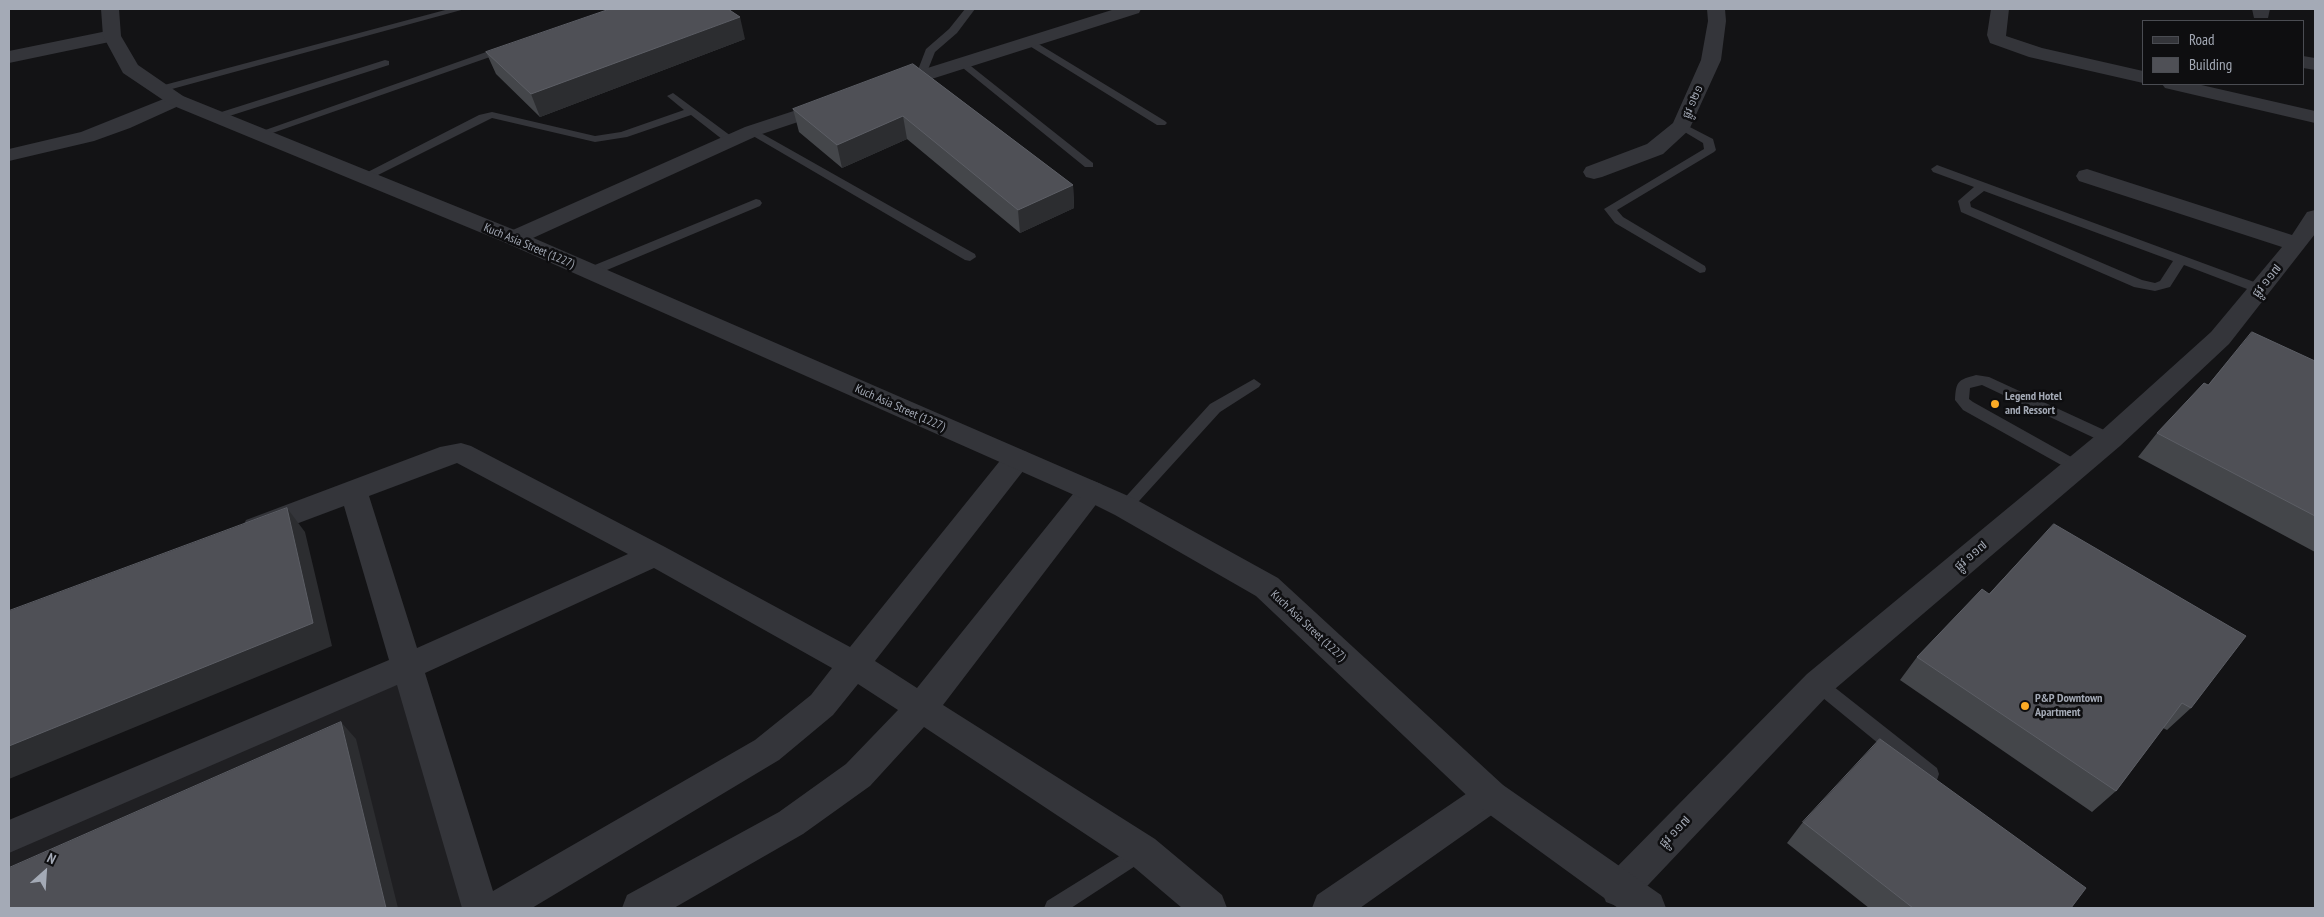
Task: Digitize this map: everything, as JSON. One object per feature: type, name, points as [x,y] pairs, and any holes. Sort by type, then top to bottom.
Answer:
[{"type":"street","name":"Kuch Asia Street (1227)","points":[[110,9],[112,36],[130,69],[166,95],[514,238],[1091,491],[1125,507],[1266,588],[1491,796],[1619,890],[1648,908]]},
{"type":"street","points":[[874,91],[962,62],[1032,43],[1132,9]]},
{"type":"street","name":"ផ្លូវ ១២១","points":[[1594,172],[1655,149],[1682,126],[1712,60],[1717,21],[1716,9]]},
{"type":"street","points":[[2000,9],[1997,39],[2036,52],[2142,77]]},
{"type":"street","points":[[9,58],[112,36]]},
{"type":"street","points":[[2176,85],[2315,117]]},
{"type":"street","points":[[9,155],[87,137],[123,124],[166,95]]},
{"type":"street","points":[[514,238],[752,131],[846,100]]},
{"type":"street","points":[[2087,176],[2297,244]]},
{"type":"street","name":"ផ្លូវ ១១៧","points":[[1619,890],[1818,684],[2110,439],[2220,338],[2297,244],[2315,217]]},
{"type":"street","points":[[2220,338],[2246,350]]},
{"type":"street","points":[[232,537],[450,454],[461,453],[655,555],[853,664],[1142,851],[1209,908]]},
{"type":"street","points":[[499,908],[767,750],[822,705],[1017,460]]},
{"type":"street","points":[[640,908],[791,823],[858,775],[922,707],[1091,491]]},
{"type":"street","points":[[354,492],[480,908]]},
{"type":"street","points":[[9,837],[406,667],[655,555]]},
{"type":"street","points":[[1330,908],[1491,796]]},
{"type":"lane","points":[[166,95],[460,9]]},
{"type":"lane","points":[[921,75],[930,51],[953,31],[970,9]]},
{"type":"lane","points":[[1032,43],[1161,123]]},
{"type":"lane","points":[[260,134],[517,44]]},
{"type":"lane","points":[[216,117],[385,62]]},
{"type":"lane","points":[[962,62],[1089,166]]},
{"type":"lane","points":[[673,96],[731,140]]},
{"type":"lane","points":[[364,177],[492,114],[595,139],[623,136],[692,111]]},
{"type":"lane","points":[[1682,126],[1709,141],[1710,150],[1610,210],[1619,220],[1700,269]]},
{"type":"lane","points":[[752,131],[970,258]]},
{"type":"lane","points":[[1937,169],[2260,289]]},
{"type":"lane","points":[[1983,186],[1964,201],[1965,208],[1975,216],[2139,284],[2155,286],[2165,284],[2181,260]]},
{"type":"lane","points":[[590,272],[756,204]]},
{"type":"lane","points":[[2077,467],[1968,406],[1962,400],[1963,385],[1984,380],[2110,439]]},
{"type":"lane","points":[[1125,507],[1215,408],[1254,384]]},
{"type":"lane","points":[[1818,684],[1930,774]]},
{"type":"lane","points":[[1054,908],[1142,851]]},
{"type":"shaded area","points":[[412,661],[480,908],[9,908],[9,835]]},
{"type":"building","points":[[610,9],[728,9],[740,17],[531,94],[486,52]]},
{"type":"building","points":[[913,64],[1073,185],[1018,210],[903,116],[837,145],[793,109]]},
{"type":"building","points":[[2252,332],[2315,361],[2315,516],[2157,433],[2204,383],[2208,385]]},
{"type":"building","points":[[287,508],[313,623],[9,746],[9,611]]},
{"type":"building","points":[[2054,524],[2246,636],[2191,708],[2182,703],[2116,791],[1917,657],[1982,589],[1989,594]]},
{"type":"building","points":[[341,722],[386,908],[9,908],[9,868]]},
{"type":"building","points":[[1880,739],[2086,888],[2071,908],[1913,908],[1803,822]]},
{"type":"place","name":"Legend Hotel and Ressort","points":[[1995,404]]},
{"type":"place","name":"P&P Downtown Apartment","points":[[2025,706]]}]
